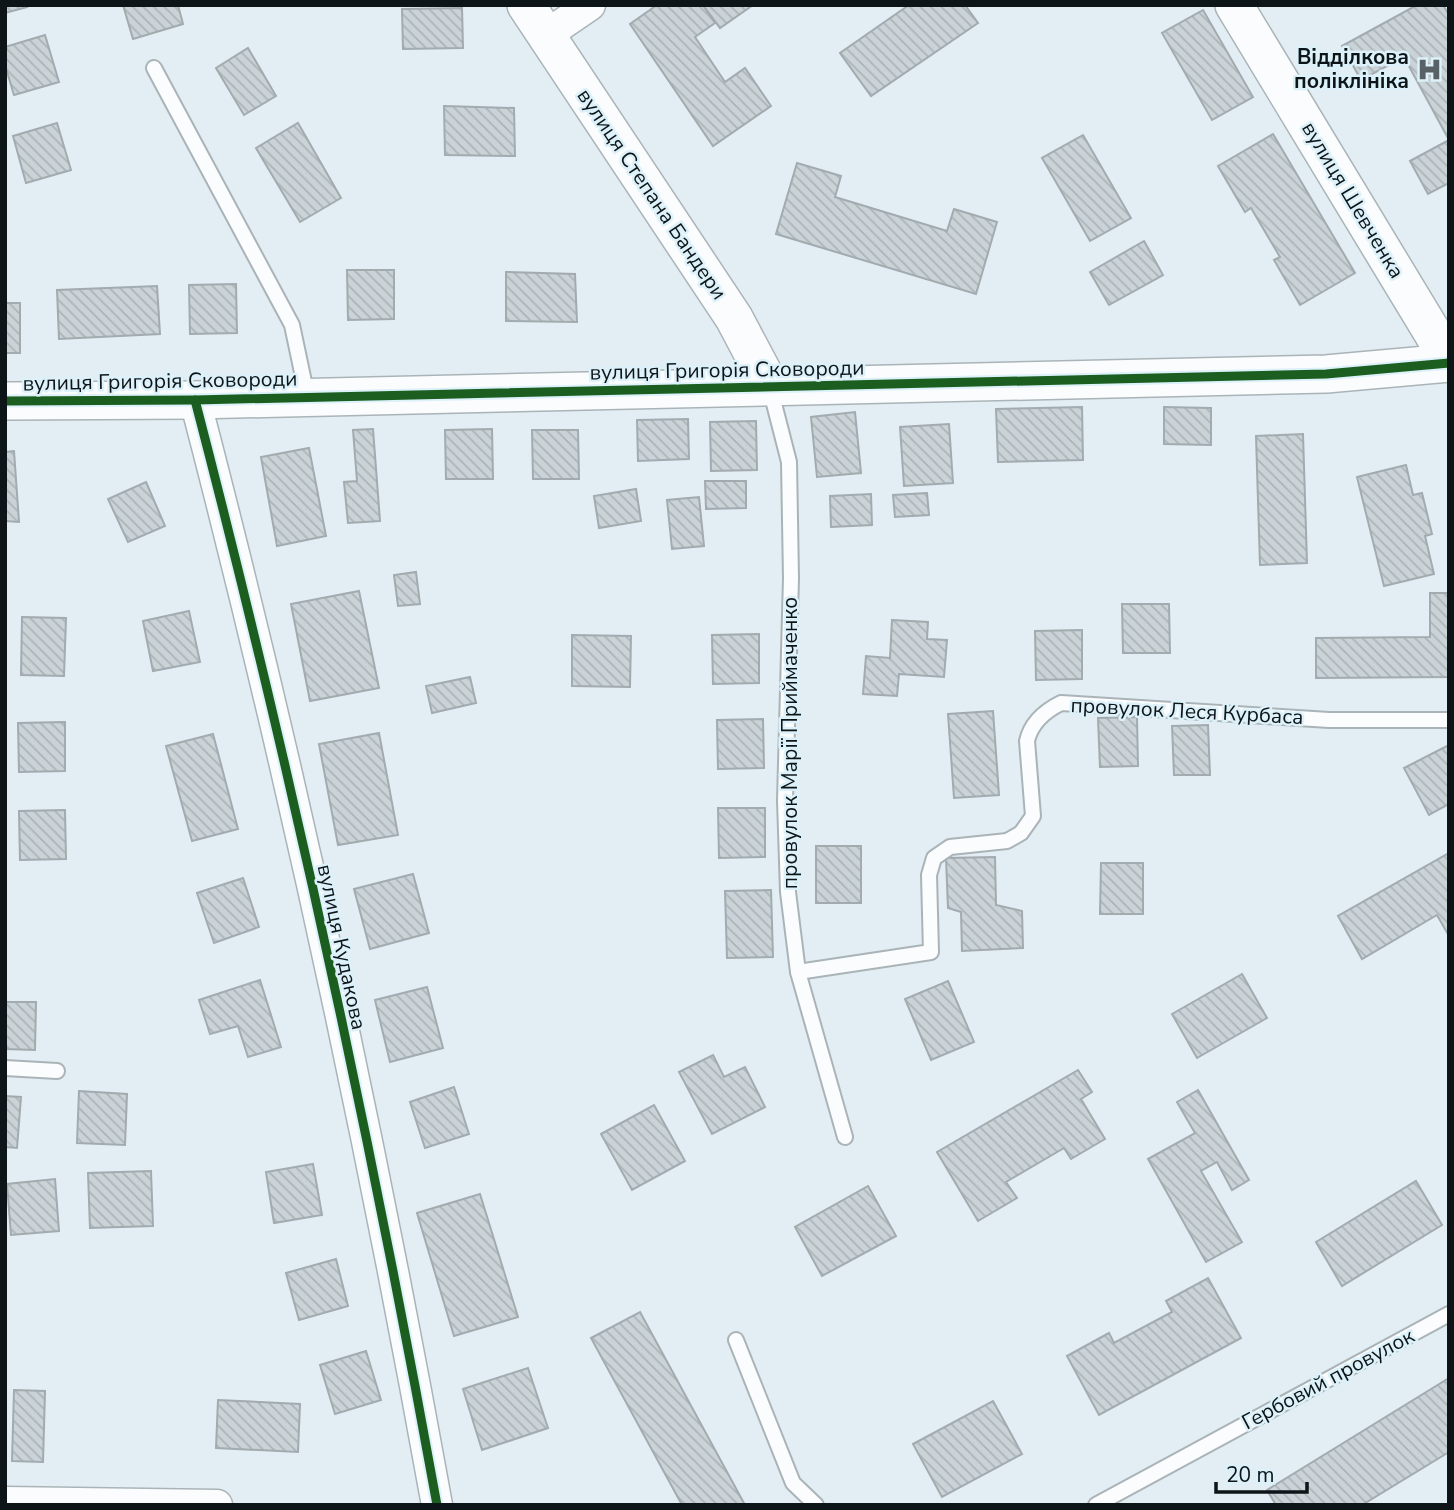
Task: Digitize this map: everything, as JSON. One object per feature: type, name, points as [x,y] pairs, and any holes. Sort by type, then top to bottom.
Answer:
[{"type":"street","name":"вулиця Степана Бандери","points":[[526,5],[734,318],[770,386]]},
{"type":"street","points":[[546,35],[590,5]]},
{"type":"street","name":"вулиця Шевченка","points":[[1234,5],[1449,361]]},
{"type":"street","name":"вулиця Григорія Сковороди","points":[[5,401],[195,400],[1326,374],[1449,361]]},
{"type":"street","name":"вулиця Кудакова","points":[[195,400],[307,863],[404,1323],[437,1505]]},
{"type":"street","points":[[5,1502],[217,1505]]},
{"type":"lane","points":[[154,68],[292,325],[307,396]]},
{"type":"lane","name":"провулок Марії Приймаченко","points":[[770,386],[789,463],[791,578],[785,801],[788,892],[798,972],[845,1137]]},
{"type":"lane","name":"провулок Леся Курбаса","points":[[798,972],[931,952],[929,876],[934,858],[950,847],[1007,841],[1021,833],[1033,816],[1027,741],[1029,730],[1048,710],[1061,703],[1329,720],[1449,720]]},
{"type":"lane","points":[[5,1068],[57,1071]]},
{"type":"lane","name":"Гербовий провулок","points":[[1096,1505],[1449,1314]]},
{"type":"lane","points":[[736,1340],[793,1483],[816,1505]]},
{"type":"building","points":[[5,5],[26,5],[27,7],[5,13]]},
{"type":"building","points":[[123,5],[178,5],[183,24],[133,39]]},
{"type":"building","points":[[657,5],[703,5],[715,23],[695,37],[725,82],[745,68],[771,106],[713,146],[630,24]]},
{"type":"building","points":[[703,5],[753,5],[720,28]]},
{"type":"building","points":[[909,5],[965,5],[978,23],[871,96],[840,53]]},
{"type":"building","name":"Відділкова поліклініка","points":[[1417,5],[1443,5],[1449,15],[1449,140],[1404,57],[1361,80],[1342,46]]},
{"type":"building","points":[[462,8],[463,48],[403,49],[402,9]]},
{"type":"building","points":[[1203,10],[1253,97],[1212,120],[1162,33]]},
{"type":"building","points":[[45,35],[59,82],[14,95],[5,65],[5,47]]},
{"type":"building","points":[[248,48],[276,96],[244,115],[216,68]]},
{"type":"building","points":[[444,106],[514,108],[515,156],[445,155]]},
{"type":"building","points":[[57,123],[71,170],[26,183],[13,136]]},
{"type":"building","points":[[298,123],[341,198],[300,222],[256,148]]},
{"type":"building","points":[[1273,134],[1355,273],[1300,305],[1274,260],[1280,257],[1251,208],[1245,212],[1218,166]]},
{"type":"building","points":[[1083,135],[1131,218],[1090,241],[1042,158]]},
{"type":"building","name":"Відділкова поліклініка","points":[[1449,140],[1449,183],[1428,194],[1410,161]]},
{"type":"building","points":[[797,163],[841,176],[835,197],[947,231],[954,209],[997,222],[976,294],[776,234]]},
{"type":"building","points":[[1144,241],[1163,275],[1109,305],[1090,272]]},
{"type":"building","points":[[347,270],[394,270],[394,319],[348,320]]},
{"type":"building","points":[[506,272],[575,274],[577,322],[506,321]]},
{"type":"building","points":[[236,284],[237,333],[190,334],[189,285]]},
{"type":"building","points":[[157,286],[160,334],[59,339],[57,290]]},
{"type":"building","points":[[5,303],[20,303],[20,353],[5,353]]},
{"type":"building","points":[[1082,407],[1083,460],[998,462],[996,409]]},
{"type":"building","points":[[1164,407],[1211,408],[1211,445],[1164,444]]},
{"type":"building","points":[[855,412],[861,473],[817,477],[811,417]]},
{"type":"building","points":[[688,419],[689,459],[638,461],[637,420]]},
{"type":"building","points":[[756,421],[757,470],[711,471],[710,422]]},
{"type":"building","points":[[949,424],[953,483],[904,486],[900,427]]},
{"type":"building","points":[[373,429],[380,521],[348,523],[344,482],[357,481],[353,430]]},
{"type":"building","points":[[492,429],[493,479],[446,479],[445,430]]},
{"type":"building","points":[[532,430],[578,430],[579,479],[533,479]]},
{"type":"building","points":[[1303,434],[1307,563],[1260,565],[1256,436]]},
{"type":"building","points":[[309,448],[326,536],[277,546],[261,457]]},
{"type":"building","points":[[14,451],[19,522],[5,521],[5,452]]},
{"type":"building","points":[[1406,465],[1413,495],[1422,493],[1432,534],[1425,536],[1434,574],[1384,586],[1357,477]]},
{"type":"building","points":[[705,481],[746,481],[746,508],[706,509]]},
{"type":"building","points":[[146,482],[165,526],[128,542],[108,499]]},
{"type":"building","points":[[636,489],[641,521],[599,528],[594,496]]},
{"type":"building","points":[[927,493],[929,515],[895,517],[893,495]]},
{"type":"building","points":[[871,494],[872,525],[831,527],[830,496]]},
{"type":"building","points":[[699,497],[704,546],[672,549],[667,500]]},
{"type":"building","points":[[416,572],[420,604],[398,606],[394,575]]},
{"type":"building","points":[[359,591],[379,688],[310,701],[291,604]]},
{"type":"building","points":[[1430,593],[1449,593],[1449,677],[1316,678],[1316,638],[1430,637]]},
{"type":"building","points":[[1122,604],[1169,604],[1170,653],[1123,653]]},
{"type":"building","points":[[189,611],[200,662],[153,671],[143,621]]},
{"type":"building","points":[[22,617],[66,618],[64,676],[21,675]]},
{"type":"building","points":[[892,620],[928,622],[927,639],[947,640],[944,677],[899,674],[897,696],[863,694],[866,656],[890,658]]},
{"type":"building","points":[[1082,630],[1082,679],[1036,680],[1035,631]]},
{"type":"building","points":[[759,634],[759,683],[713,684],[712,635]]},
{"type":"building","points":[[572,635],[631,636],[630,687],[572,686]]},
{"type":"building","points":[[470,677],[476,703],[432,713],[426,686]]},
{"type":"building","points":[[993,711],[999,795],[954,798],[948,714]]},
{"type":"building","points":[[1137,717],[1138,766],[1100,767],[1098,718]]},
{"type":"building","points":[[763,719],[764,768],[718,769],[717,720]]},
{"type":"building","points":[[65,722],[65,771],[19,772],[18,723]]},
{"type":"building","points":[[1208,725],[1210,775],[1174,775],[1172,726]]},
{"type":"building","points":[[379,733],[398,835],[338,845],[319,744]]},
{"type":"building","points":[[213,734],[238,829],[192,841],[166,746]]},
{"type":"building","points":[[1449,745],[1449,804],[1429,815],[1404,768]]},
{"type":"building","points":[[718,808],[765,808],[765,857],[719,858]]},
{"type":"building","points":[[65,810],[66,859],[20,860],[19,811]]},
{"type":"building","points":[[816,846],[861,846],[861,903],[816,903]]},
{"type":"building","points":[[1449,853],[1449,936],[1437,915],[1362,959],[1338,916]]},
{"type":"building","points":[[995,857],[996,905],[1022,911],[1023,948],[962,951],[961,912],[948,908],[946,858]]},
{"type":"building","points":[[1101,863],[1143,863],[1143,914],[1100,914]]},
{"type":"building","points":[[413,874],[429,933],[370,949],[354,889]]},
{"type":"building","points":[[243,878],[259,927],[214,943],[197,893]]},
{"type":"building","points":[[771,890],[773,957],[727,958],[725,891]]},
{"type":"building","points":[[1242,974],[1267,1018],[1197,1058],[1172,1014]]},
{"type":"building","points":[[260,980],[281,1047],[248,1057],[238,1026],[210,1034],[199,1000]]},
{"type":"building","points":[[948,981],[974,1042],[931,1060],[905,999]]},
{"type":"building","points":[[427,987],[443,1048],[390,1062],[375,1000]]},
{"type":"building","points":[[5,1002],[36,1002],[35,1050],[5,1049]]},
{"type":"building","points":[[713,1055],[724,1077],[745,1067],[765,1107],[712,1134],[679,1072]]},
{"type":"building","points":[[1078,1070],[1092,1092],[1081,1099],[1105,1139],[1071,1159],[1064,1148],[1006,1182],[1017,1198],[978,1221],[937,1152]]},
{"type":"building","points":[[454,1087],[469,1134],[425,1148],[410,1102]]},
{"type":"building","points":[[1198,1090],[1249,1180],[1232,1190],[1217,1162],[1201,1171],[1242,1242],[1206,1262],[1148,1159],[1195,1133],[1177,1102]]},
{"type":"building","points":[[79,1091],[127,1094],[125,1145],[77,1143]]},
{"type":"building","points":[[5,1096],[21,1097],[17,1148],[5,1147]]},
{"type":"building","points":[[654,1105],[685,1161],[632,1190],[601,1134]]},
{"type":"building","points":[[313,1164],[322,1215],[274,1223],[266,1172]]},
{"type":"building","points":[[151,1171],[153,1226],[90,1228],[88,1173]]},
{"type":"building","points":[[55,1179],[59,1231],[11,1235],[7,1184]]},
{"type":"building","points":[[1416,1181],[1442,1225],[1342,1286],[1316,1242]]},
{"type":"building","points":[[868,1186],[896,1236],[822,1276],[795,1227]]},
{"type":"building","points":[[480,1194],[518,1317],[454,1336],[417,1213]]},
{"type":"building","points":[[336,1259],[348,1306],[299,1320],[286,1273]]},
{"type":"building","points":[[1208,1278],[1241,1338],[1099,1415],[1067,1356],[1109,1333],[1114,1343],[1172,1312],[1166,1301]]},
{"type":"building","points":[[640,1312],[745,1505],[682,1505],[591,1338]]},
{"type":"building","points":[[366,1351],[381,1400],[335,1414],[320,1365]]},
{"type":"building","points":[[528,1368],[548,1428],[482,1450],[463,1389]]},
{"type":"building","points":[[1449,1378],[1449,1452],[1362,1505],[1276,1505],[1267,1490]]},
{"type":"building","points":[[14,1390],[45,1391],[43,1462],[12,1461]]},
{"type":"building","points":[[218,1400],[300,1404],[298,1452],[216,1448]]},
{"type":"building","points":[[993,1401],[1022,1454],[942,1497],[913,1444]]},
{"type":"cycle path","points":[[5,401],[195,400],[1326,374],[1449,363]]},
{"type":"cycle path","points":[[195,400],[296,812],[356,1088],[437,1505]]},
{"type":"place","name":"Відділкова поліклініка","points":[[1429,69]]}]
